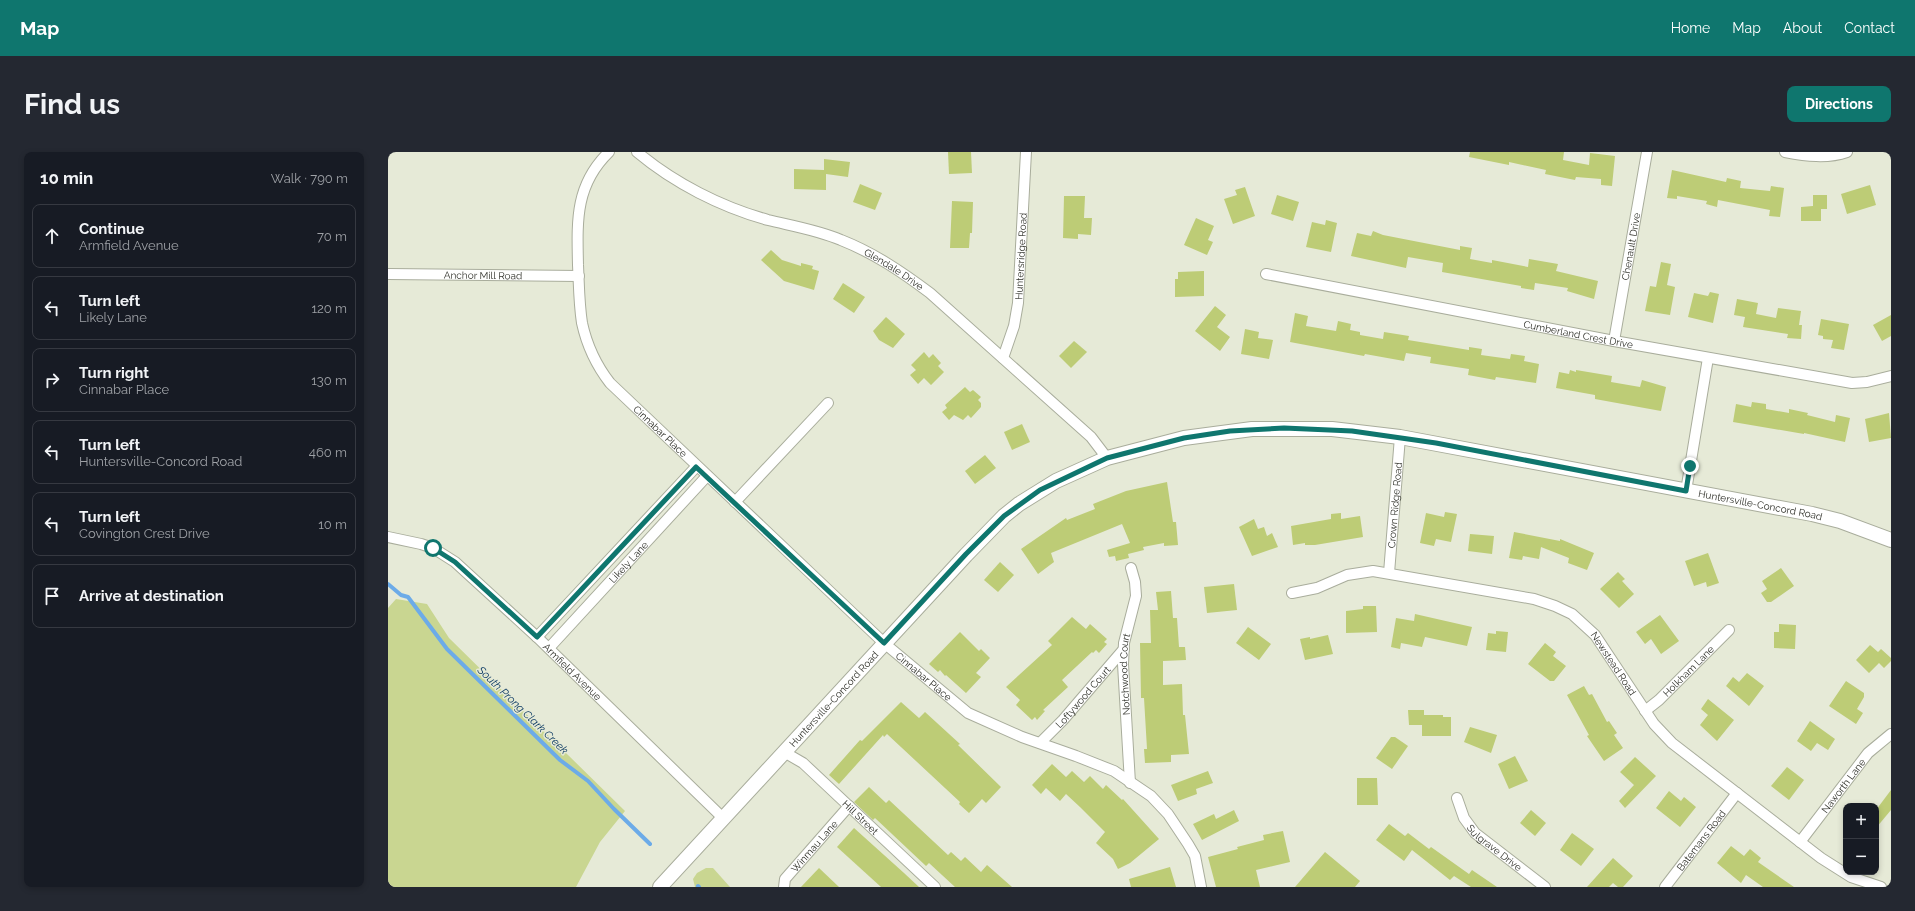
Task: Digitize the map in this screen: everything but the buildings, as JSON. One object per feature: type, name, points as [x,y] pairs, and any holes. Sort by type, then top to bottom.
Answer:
[{"type":"main road","name":"Huntersville-Concord Road","points":[[660,887],[966,554],[1004,516],[1040,490],[1107,458],[1184,438],[1252,429],[1332,429],[1400,438],[1812,514],[1840,521],[1891,540]]},
{"type":"street","name":"Cinnabar Place","points":[[609,152],[591,174],[580,202],[577,224],[582,323],[589,349],[606,378],[696,467],[884,643],[968,713],[991,725],[1114,771],[1151,796],[1168,814],[1195,856],[1201,887]]},
{"type":"street","name":"Glendale Drive","points":[[637,152],[673,178],[702,194],[727,205],[767,220],[811,230],[840,239],[876,256],[930,293],[1091,437],[1107,458]]},
{"type":"street","name":"Huntersridge Road","points":[[1003,358],[1014,326],[1018,304],[1026,152]]},
{"type":"street","name":"Chenault Drive","points":[[1614,340],[1647,152]]},
{"type":"street","points":[[1785,152],[1824,157],[1848,152]]},
{"type":"street","name":"Anchor Mill Road","points":[[388,274],[579,276]]},
{"type":"street","name":"Cumberland Crest Drive","points":[[1266,274],[1708,358],[1852,383],[1867,382],[1891,376]]},
{"type":"street","points":[[1686,491],[1708,358]]},
{"type":"street","points":[[735,502],[828,403]]},
{"type":"street","name":"Crown Ridge Road","points":[[1390,573],[1400,438]]},
{"type":"street","name":"Likely Lane","points":[[537,637],[696,467]]},
{"type":"street","name":"Likely Lane","points":[[549,648],[707,476]]},
{"type":"street","name":"Armfield Avenue","points":[[388,537],[421,544],[444,554],[464,570],[549,648],[723,818]]},
{"type":"street","name":"Notchwood Court","points":[[1130,783],[1123,664],[1124,649],[1136,596],[1135,582],[1131,568]]},
{"type":"street","name":"Newstead Road","points":[[1292,593],[1317,588],[1347,575],[1363,571],[1390,573],[1534,599],[1572,614],[1595,635],[1645,711],[1672,743],[1827,862],[1851,877],[1881,887]]},
{"type":"street","name":"Holkham Lane","points":[[1645,711],[1659,700],[1729,630]]},
{"type":"street","name":"Loftywood Court","points":[[1040,743],[1063,720],[1124,649]]},
{"type":"street","name":"Naworth Lane","points":[[1800,842],[1868,753],[1891,734]]},
{"type":"street","name":"Hill Street","points":[[784,752],[803,763],[934,887]]},
{"type":"street","name":"Batemans Road","points":[[1665,887],[1737,793]]},
{"type":"street","name":"Sulgrave Drive","points":[[1457,798],[1464,818],[1472,830],[1545,887]]},
{"type":"street","name":"Winmau Lane","points":[[784,887],[785,879],[849,806]]},
{"type":"green space","points":[[396,599],[427,604],[449,638],[625,811],[600,842],[576,887],[388,887],[388,608]]},
{"type":"green space","points":[[706,868],[713,868],[730,887],[695,887],[693,879],[697,873]]},
{"type":"waterway","name":"South Prong Clark Creek","points":[[388,584],[401,595],[408,597],[447,649],[560,760],[588,781],[650,844]]},
{"type":"route","points":[[433,548],[455,562],[537,637],[696,467],[884,643],[966,554],[1004,516],[1019,504],[1056,481],[1107,458],[1184,438],[1252,429],[1284,428],[1352,431],[1436,443],[1686,491],[1690,466]]}]
